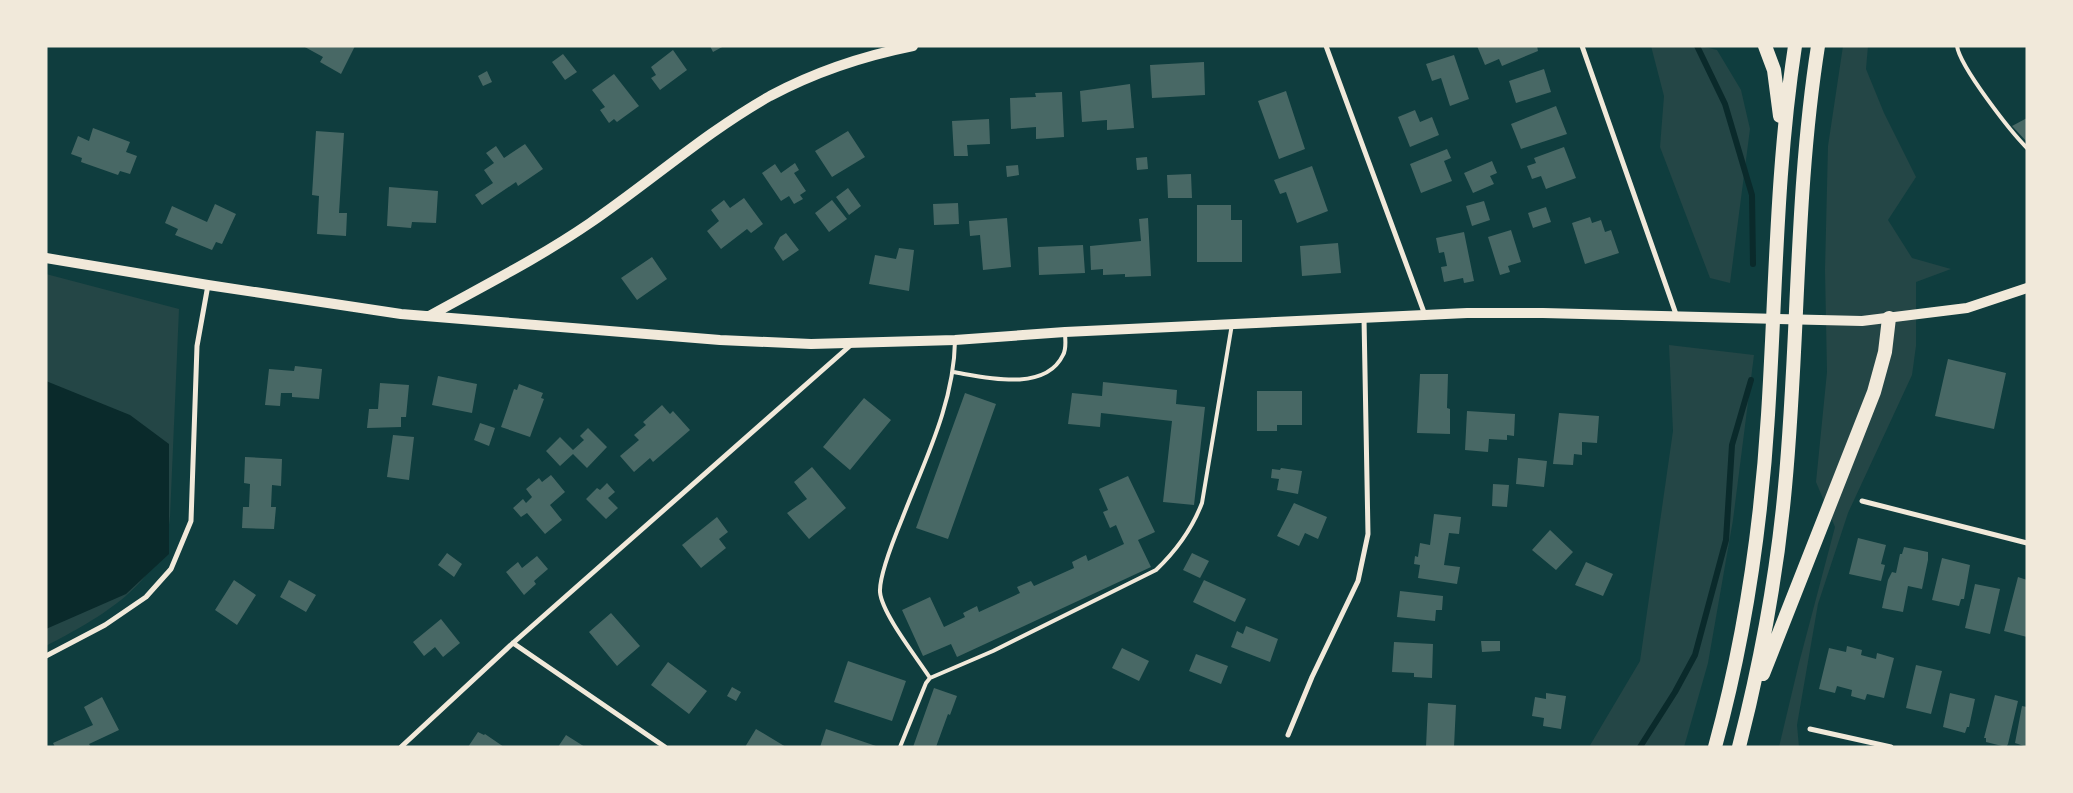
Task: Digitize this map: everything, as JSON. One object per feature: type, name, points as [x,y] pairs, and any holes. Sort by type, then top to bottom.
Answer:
[{"type":"highway","points":[[1765,46],[1776,80],[1783,142]]},
{"type":"highway","points":[[1715,747],[1740,644],[1758,529],[1768,415],[1776,228],[1783,142],[1795,46]]},
{"type":"highway","points":[[1739,747],[1769,610],[1783,505],[1802,175],[1818,46]]},
{"type":"highway","points":[[1747,716],[1872,400],[1883,361],[1890,318]]},
{"type":"main road","points":[[428,317],[566,239],[622,201],[718,129],[771,96],[835,67],[913,46]]},
{"type":"main road","points":[[46,258],[376,311],[428,317],[720,340],[853,344],[955,340],[1065,332],[1518,312],[1836,322],[1890,318],[1968,308],[2027,288]]},
{"type":"street","points":[[1326,46],[1425,315]]},
{"type":"street","points":[[1582,46],[1677,317]]},
{"type":"street","points":[[46,656],[105,625],[146,596],[171,569],[191,521],[197,346],[208,285]]},
{"type":"street","points":[[1288,735],[1358,581],[1368,534],[1364,318]]},
{"type":"street","points":[[401,747],[513,642],[853,344]]},
{"type":"street","points":[[1862,501],[2027,543]]},
{"type":"street","points":[[513,642],[665,747]]},
{"type":"street","points":[[1810,729],[1891,747]]},
{"type":"lane","points":[[1957,46],[1986,97],[2010,131],[2027,148]]},
{"type":"lane","points":[[900,747],[926,683],[930,678],[994,651],[1156,570],[1169,558],[1192,527],[1202,503],[1232,324]]},
{"type":"lane","points":[[953,372],[1005,380],[1027,379],[1043,374],[1055,366],[1063,356],[1065,332]]},
{"type":"lane","points":[[930,678],[890,617],[880,593],[889,553],[950,389],[955,340]]},
{"type":"shaded area","points":[[1651,46],[1701,46],[1717,50],[1741,90],[1750,129],[1730,283],[1710,278],[1660,147],[1664,96]]},
{"type":"shaded area","points":[[1843,46],[1868,46],[1866,69],[1884,113],[1916,177],[1888,220],[1912,258],[1951,269],[1916,282],[1916,346],[1912,375],[1848,513],[1818,604],[1797,725],[1799,747],[1779,747],[1835,527],[1816,482],[1827,372],[1825,270],[1828,146]]},
{"type":"shaded area","points":[[46,274],[179,309],[170,517],[165,541],[156,561],[142,580],[126,596],[107,611],[46,646]]},
{"type":"shaded area","points":[[1669,345],[1754,355],[1733,520],[1708,663],[1684,747],[1589,747],[1640,661],[1673,431]]},
{"type":"shaded area","points":[[46,381],[130,415],[169,444],[169,554],[126,594],[46,629]]},
{"type":"building","points":[[303,46],[355,46],[341,74],[320,62],[323,57]]},
{"type":"building","points":[[710,46],[724,46],[713,52]]},
{"type":"building","points":[[1477,46],[1537,46],[1538,51],[1502,66],[1499,59],[1485,65]]},
{"type":"building","points":[[673,50],[687,70],[660,90],[651,78],[656,75],[651,67]]},
{"type":"building","points":[[563,54],[577,72],[565,80],[552,62]]},
{"type":"building","points":[[1454,55],[1469,99],[1450,106],[1441,78],[1432,81],[1426,64]]},
{"type":"building","points":[[1204,62],[1205,95],[1152,98],[1150,65]]},
{"type":"building","points":[[1544,69],[1551,92],[1516,103],[1509,81]]},
{"type":"building","points":[[487,71],[492,82],[483,86],[478,76]]},
{"type":"building","points":[[614,74],[639,106],[617,122],[614,119],[609,123],[600,110],[605,107],[592,90]]},
{"type":"building","points":[[1130,84],[1134,128],[1107,130],[1107,120],[1082,122],[1080,91]]},
{"type":"building","points":[[1286,91],[1305,149],[1279,159],[1258,101]]},
{"type":"building","points":[[1062,92],[1064,137],[1036,139],[1036,127],[1011,129],[1010,98],[1036,97],[1035,93]]},
{"type":"building","points":[[1556,106],[1567,134],[1521,149],[1511,124]]},
{"type":"building","points":[[1415,110],[1420,122],[1432,117],[1439,135],[1410,147],[1398,117]]},
{"type":"building","points":[[2027,118],[2027,142],[2012,126]]},
{"type":"building","points":[[989,119],[990,144],[967,145],[968,156],[954,156],[952,121]]},
{"type":"building","points":[[93,128],[130,142],[126,152],[137,156],[130,174],[120,171],[118,175],[81,162],[82,158],[71,154],[78,136],[89,141]]},
{"type":"building","points":[[316,131],[344,133],[339,213],[347,213],[346,236],[317,234],[319,196],[312,195]]},
{"type":"building","points":[[848,131],[865,157],[832,177],[815,151]]},
{"type":"building","points":[[525,144],[543,169],[518,186],[516,182],[482,205],[475,195],[493,183],[484,170],[494,163],[486,153],[496,146],[504,158]]},
{"type":"building","points":[[1564,147],[1576,178],[1546,189],[1541,176],[1532,179],[1527,166],[1536,163],[1534,158]]},
{"type":"building","points":[[1447,149],[1451,158],[1444,161],[1452,181],[1421,193],[1410,164]]},
{"type":"building","points":[[1147,157],[1148,169],[1137,170],[1136,158]]},
{"type":"building","points":[[1492,161],[1497,173],[1490,176],[1494,184],[1473,193],[1464,173]]},
{"type":"building","points":[[795,163],[799,170],[794,173],[806,191],[800,195],[803,199],[794,204],[789,196],[781,201],[762,173],[775,164],[781,173]]},
{"type":"building","points":[[1018,165],[1019,175],[1007,177],[1006,166]]},
{"type":"building","points":[[1312,166],[1328,211],[1297,223],[1286,192],[1280,194],[1274,180]]},
{"type":"building","points":[[1191,174],[1192,198],[1168,198],[1167,175]]},
{"type":"building","points":[[389,187],[438,191],[436,223],[412,222],[411,228],[387,226]]},
{"type":"building","points":[[848,188],[861,206],[849,215],[836,197]]},
{"type":"building","points":[[744,198],[763,224],[751,233],[747,229],[721,249],[707,231],[719,221],[711,210],[724,200],[730,208]]},
{"type":"building","points":[[832,200],[847,219],[829,232],[815,213]]},
{"type":"building","points":[[1484,201],[1490,220],[1472,226],[1466,206]]},
{"type":"building","points":[[958,203],[959,224],[934,225],[933,204]]},
{"type":"building","points":[[215,204],[236,214],[222,244],[216,242],[212,250],[175,235],[178,229],[165,223],[172,206],[207,222]]},
{"type":"building","points":[[1197,205],[1231,205],[1231,220],[1242,220],[1242,262],[1197,262]]},
{"type":"building","points":[[1546,207],[1551,222],[1533,228],[1528,213]]},
{"type":"building","points":[[1590,217],[1592,223],[1601,220],[1605,232],[1611,230],[1619,253],[1585,264],[1572,223]]},
{"type":"building","points":[[1007,218],[1011,267],[983,270],[980,235],[970,236],[969,221]]},
{"type":"building","points":[[1148,218],[1151,276],[1125,277],[1125,274],[1103,275],[1103,269],[1091,270],[1090,246],[1141,241],[1139,219]]},
{"type":"building","points":[[1511,230],[1521,262],[1508,266],[1510,272],[1500,275],[1488,237]]},
{"type":"building","points":[[1464,232],[1474,281],[1464,283],[1463,278],[1444,282],[1441,267],[1447,266],[1444,252],[1439,253],[1436,238]]},
{"type":"building","points":[[786,233],[799,250],[783,261],[774,248],[780,237]]},
{"type":"building","points":[[1338,243],[1341,273],[1302,276],[1300,246]]},
{"type":"building","points":[[1083,245],[1085,273],[1039,275],[1038,247]]},
{"type":"building","points":[[899,248],[914,250],[909,291],[869,284],[875,255],[896,259]]},
{"type":"building","points":[[652,257],[667,279],[637,300],[621,278]]},
{"type":"building","points":[[1948,359],[2006,373],[1994,429],[1935,416]]},
{"type":"building","points":[[295,366],[322,369],[319,399],[292,397],[292,393],[281,393],[280,406],[265,405],[269,369],[294,371]]},
{"type":"building","points":[[1420,374],[1448,374],[1447,408],[1450,409],[1450,434],[1417,433]]},
{"type":"building","points":[[438,376],[477,384],[472,413],[432,405]]},
{"type":"building","points":[[1103,382],[1177,390],[1176,404],[1205,407],[1194,505],[1163,502],[1172,421],[1101,413],[1100,427],[1068,424],[1072,393],[1102,396]]},
{"type":"building","points":[[380,383],[409,385],[406,417],[401,417],[401,427],[367,428],[369,409],[378,409]]},
{"type":"building","points":[[519,384],[543,393],[541,398],[544,399],[530,437],[501,427],[514,389],[517,390]]},
{"type":"building","points":[[1257,391],[1302,391],[1302,425],[1277,425],[1277,431],[1257,431]]},
{"type":"building","points":[[965,393],[996,404],[948,539],[916,528]]},
{"type":"building","points":[[864,398],[891,420],[850,470],[823,447]]},
{"type":"building","points":[[662,405],[670,414],[673,411],[690,430],[653,462],[650,458],[634,472],[620,456],[639,440],[634,435],[646,425],[643,422]]},
{"type":"building","points":[[1467,411],[1515,414],[1514,436],[1507,435],[1507,440],[1489,439],[1488,452],[1465,450]]},
{"type":"building","points":[[1559,413],[1599,416],[1597,443],[1582,442],[1582,455],[1574,454],[1573,465],[1553,464]]},
{"type":"building","points":[[480,423],[495,428],[489,446],[474,440]]},
{"type":"building","points":[[588,428],[607,447],[587,468],[573,454],[560,466],[546,451],[560,437],[573,450],[584,440],[580,436]]},
{"type":"building","points":[[393,435],[414,437],[409,480],[387,477]]},
{"type":"building","points":[[245,457],[282,459],[281,486],[272,485],[271,507],[276,507],[274,529],[242,528],[243,507],[249,507],[250,484],[244,483]]},
{"type":"building","points":[[1518,458],[1547,461],[1544,487],[1516,484]]},
{"type":"building","points":[[812,467],[846,508],[809,539],[787,513],[807,499],[794,482]]},
{"type":"building","points":[[1281,468],[1302,471],[1298,494],[1277,490],[1279,479],[1271,478],[1272,469],[1280,470]]},
{"type":"building","points":[[551,475],[565,492],[550,505],[562,520],[545,534],[527,513],[521,517],[513,508],[523,499],[526,503],[532,497],[526,489],[539,478],[542,482]]},
{"type":"building","points":[[1128,476],[1155,532],[1138,540],[1151,567],[957,657],[951,644],[923,656],[902,610],[930,597],[944,627],[965,617],[963,613],[977,606],[979,612],[1020,593],[1017,587],[1031,581],[1034,586],[1074,568],[1072,562],[1086,555],[1088,561],[1124,544],[1116,525],[1110,528],[1103,512],[1108,510],[1099,489]]},
{"type":"building","points":[[607,483],[615,492],[608,498],[618,508],[606,519],[586,499],[597,488],[600,490]]},
{"type":"building","points":[[1493,484],[1509,485],[1507,507],[1492,506]]},
{"type":"building","points":[[1294,503],[1327,517],[1318,539],[1305,533],[1299,546],[1277,536]]},
{"type":"building","points":[[1434,514],[1461,517],[1459,534],[1449,533],[1444,565],[1460,567],[1457,584],[1418,578],[1420,565],[1414,564],[1415,556],[1418,557],[1420,543],[1430,545]]},
{"type":"building","points":[[717,517],[728,532],[719,539],[726,548],[701,568],[682,545]]},
{"type":"building","points":[[1550,530],[1573,552],[1556,570],[1532,550]]},
{"type":"building","points":[[1858,538],[1886,545],[1881,564],[1885,565],[1881,581],[1849,574]]},
{"type":"building","points":[[1904,547],[1928,552],[1928,560],[1922,589],[1908,586],[1903,612],[1882,608],[1888,580],[1892,572],[1896,573],[1900,554],[1902,554]]},
{"type":"building","points":[[447,553],[462,564],[454,577],[438,565]]},
{"type":"building","points":[[1192,553],[1209,561],[1200,578],[1183,570]]},
{"type":"building","points":[[537,556],[548,569],[534,581],[536,584],[524,595],[506,572],[518,562],[522,568]]},
{"type":"building","points":[[1942,558],[1970,565],[1964,599],[1961,599],[1959,606],[1932,600]]},
{"type":"building","points":[[1586,562],[1613,574],[1603,596],[1575,585]]},
{"type":"building","points":[[2018,577],[2027,580],[2027,637],[2004,631]]},
{"type":"building","points":[[234,580],[256,595],[237,625],[215,610]]},
{"type":"building","points":[[289,580],[316,595],[306,612],[280,597]]},
{"type":"building","points":[[1204,580],[1246,599],[1235,622],[1193,602]]},
{"type":"building","points":[[1975,584],[2000,589],[1990,634],[1965,628]]},
{"type":"building","points":[[1400,591],[1443,596],[1442,610],[1436,610],[1435,621],[1397,617]]},
{"type":"building","points":[[611,613],[640,646],[617,666],[589,632]]},
{"type":"building","points":[[441,619],[460,643],[443,657],[435,647],[424,656],[413,642]]},
{"type":"building","points":[[1246,626],[1278,639],[1270,662],[1231,647],[1237,631],[1243,634]]},
{"type":"building","points":[[1481,641],[1500,641],[1500,651],[1482,652]]},
{"type":"building","points":[[1394,642],[1433,644],[1432,678],[1414,677],[1414,673],[1392,672]]},
{"type":"building","points":[[1847,646],[1862,650],[1861,655],[1876,659],[1877,653],[1894,658],[1884,698],[1867,694],[1865,700],[1851,696],[1852,690],[1837,686],[1835,693],[1819,689],[1829,648],[1846,652]]},
{"type":"building","points":[[1122,648],[1149,661],[1139,681],[1112,668]]},
{"type":"building","points":[[1196,654],[1228,666],[1221,684],[1189,671]]},
{"type":"building","points":[[848,661],[906,681],[892,721],[834,702]]},
{"type":"building","points":[[668,662],[707,691],[689,714],[651,685]]},
{"type":"building","points":[[1916,665],[1942,671],[1931,714],[1906,708]]},
{"type":"building","points":[[732,687],[741,692],[736,701],[727,696]]},
{"type":"building","points":[[934,688],[957,696],[936,747],[913,747]]},
{"type":"building","points":[[1546,693],[1566,696],[1561,729],[1543,726],[1544,718],[1532,716],[1535,697],[1546,699]]},
{"type":"building","points":[[1950,693],[1975,699],[1969,727],[1967,727],[1965,733],[1943,727]]},
{"type":"building","points":[[1995,695],[2018,701],[2006,747],[1986,742],[1986,738],[1984,738]]},
{"type":"building","points":[[102,697],[119,730],[89,744],[91,747],[55,747],[53,743],[93,725],[84,707]]},
{"type":"building","points":[[1428,703],[1456,705],[1454,747],[1426,747]]},
{"type":"building","points":[[2022,706],[2027,707],[2027,747],[2015,743]]},
{"type":"building","points":[[756,729],[786,747],[745,747]]},
{"type":"building","points":[[826,729],[876,746],[876,747],[820,747]]},
{"type":"building","points":[[478,732],[485,734],[504,747],[468,747]]},
{"type":"building","points":[[566,735],[585,747],[558,747]]},
{"type":"waterway","points":[[1697,46],[1725,104],[1752,195],[1753,264]]},
{"type":"waterway","points":[[1640,747],[1675,692],[1695,655],[1726,540],[1732,445],[1751,380]]}]
